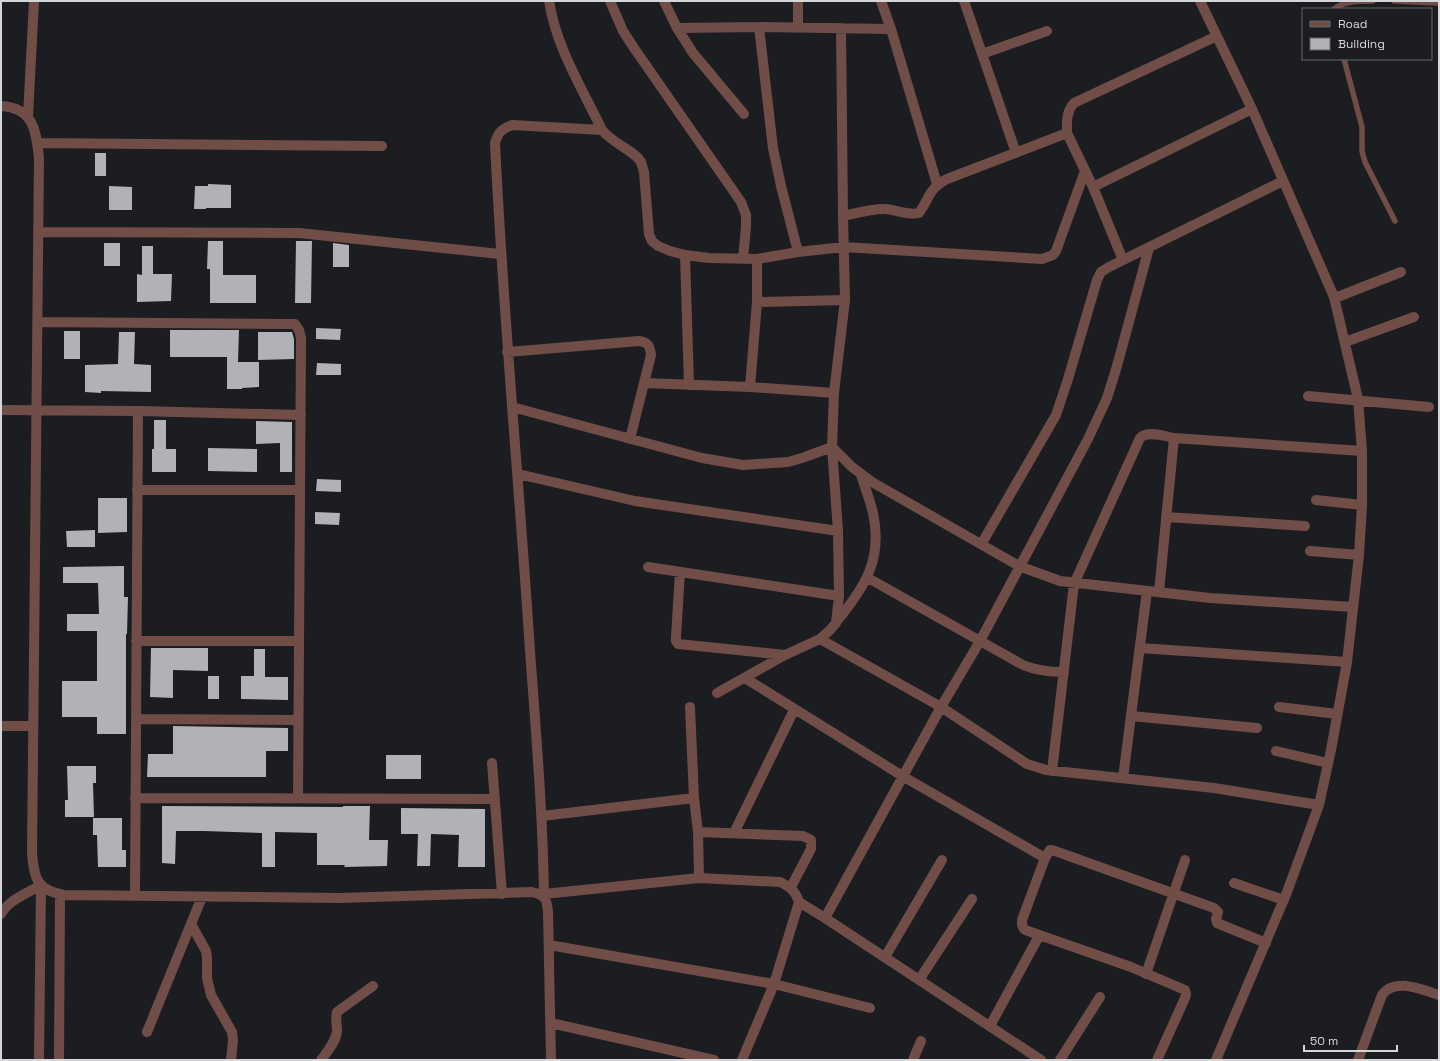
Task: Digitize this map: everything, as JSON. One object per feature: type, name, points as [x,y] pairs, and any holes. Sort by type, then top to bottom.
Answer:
[{"type":"street","points":[[34,1],[28,116],[34,128],[39,158],[32,853],[33,872],[41,885],[50,892],[60,894],[340,898],[532,892],[544,895],[699,878],[780,882],[791,887],[799,902],[774,984],[742,1060]]},
{"type":"street","points":[[548,1],[555,28],[564,51],[602,130],[608,137],[635,155],[641,162],[644,172],[648,234],[652,241],[658,246],[685,255],[709,258],[757,259],[798,252],[844,247],[1042,259],[1048,258],[1056,251],[1085,171]]},
{"type":"street","points":[[610,1],[623,31],[634,48],[741,202],[746,215],[743,259]]},
{"type":"street","points":[[664,1],[677,28],[693,53],[744,114]]},
{"type":"street","points":[[798,1],[798,28]]},
{"type":"street","points":[[881,1],[892,29],[937,184]]},
{"type":"street","points":[[964,1],[1016,153]]},
{"type":"street","points":[[1200,1],[1252,109],[1335,298],[1358,399],[1362,451],[1362,505],[1359,555],[1347,662],[1319,805],[1284,900],[1216,1060]]},
{"type":"street","points":[[677,28],[759,27],[892,29]]},
{"type":"street","points":[[759,27],[773,148],[798,252]]},
{"type":"street","points":[[836,622],[838,596],[838,531],[832,447],[834,393],[845,300],[841,28]]},
{"type":"street","points":[[982,54],[1046,31]]},
{"type":"street","points":[[1123,260],[1093,187],[1067,133],[1067,115],[1069,109],[1074,103],[1217,36]]},
{"type":"street","points":[[1,106],[18,110],[28,116]]},
{"type":"street","points":[[1093,187],[1252,109]]},
{"type":"street","points":[[551,1060],[549,945],[547,902],[544,895],[542,816],[518,474],[500,254],[494,143],[497,135],[503,128],[512,125],[602,130]]},
{"type":"street","points":[[844,216],[873,209],[887,209],[913,214],[919,212],[937,184],[1067,133]]},
{"type":"street","points":[[37,143],[382,146]]},
{"type":"street","points":[[982,544],[1056,415],[1097,280],[1101,272],[1284,180]]},
{"type":"street","points":[[39,232],[299,233],[500,254]]},
{"type":"street","points":[[825,918],[904,777],[941,707],[980,641],[1088,439],[1106,398],[1117,366],[1149,248]]},
{"type":"street","points":[[685,255],[689,385]]},
{"type":"street","points":[[750,387],[757,302],[757,259]]},
{"type":"street","points":[[1335,298],[1401,272]]},
{"type":"street","points":[[757,302],[845,300]]},
{"type":"street","points":[[1345,342],[1414,317]]},
{"type":"street","points":[[38,322],[295,324],[299,330],[301,338],[301,415],[298,798]]},
{"type":"street","points":[[507,352],[639,341],[645,342],[650,347],[651,355],[630,439]]},
{"type":"street","points":[[644,383],[750,387],[834,393]]},
{"type":"street","points":[[1308,396],[1358,399],[1429,407]]},
{"type":"street","points":[[512,407],[702,458],[743,465],[788,462],[832,447]]},
{"type":"street","points":[[1,410],[138,411],[301,415]]},
{"type":"street","points":[[135,896],[138,411]]},
{"type":"street","points":[[1052,771],[1074,584],[1142,435],[1149,434],[1174,438],[1362,451]]},
{"type":"street","points":[[1159,592],[1174,438]]},
{"type":"street","points":[[832,447],[861,475],[1019,566],[1060,581],[1074,584],[1147,590],[1210,598],[1353,607]]},
{"type":"street","points":[[518,474],[635,501],[838,531]]},
{"type":"street","points":[[717,693],[785,655],[820,639],[830,630],[852,602],[868,578],[874,557],[876,529],[873,512],[861,475]]},
{"type":"street","points":[[137,490],[300,490]]},
{"type":"street","points":[[1316,500],[1362,505]]},
{"type":"street","points":[[1166,517],[1305,526]]},
{"type":"street","points":[[1310,551],[1359,555]]},
{"type":"street","points":[[648,568],[838,596]]},
{"type":"street","points":[[680,572],[676,637],[678,644],[785,655]]},
{"type":"street","points":[[868,578],[1033,670],[1044,672],[1064,672]]},
{"type":"street","points":[[1123,778],[1147,590]]},
{"type":"street","points":[[820,639],[941,707],[1027,764],[1036,768],[1214,788],[1319,805]]},
{"type":"street","points":[[136,641],[299,641]]},
{"type":"street","points":[[1140,648],[1347,662]]},
{"type":"street","points":[[745,678],[794,710],[904,777],[1045,858]]},
{"type":"street","points":[[690,707],[694,798],[698,832],[699,878]]},
{"type":"street","points":[[1279,707],[1338,714]]},
{"type":"street","points":[[734,833],[794,710]]},
{"type":"street","points":[[1131,716],[1257,728]]},
{"type":"street","points":[[136,719],[298,720]]},
{"type":"street","points":[[1,726],[33,726]]},
{"type":"street","points":[[1276,751],[1328,763]]},
{"type":"street","points":[[492,763],[502,894]]},
{"type":"street","points":[[136,798],[495,799]]},
{"type":"street","points":[[542,816],[694,798]]},
{"type":"street","points":[[698,832],[802,836],[811,840],[811,849],[791,887]]},
{"type":"street","points":[[1157,1060],[1186,994],[1185,990],[1146,974],[1039,936],[1024,929],[1022,920],[1045,858],[1050,850],[1173,892],[1217,910],[1216,922],[1220,925],[1266,943]]},
{"type":"street","points":[[885,957],[942,860]]},
{"type":"street","points":[[1146,974],[1185,860]]},
{"type":"street","points":[[1234,883],[1284,900]]},
{"type":"street","points":[[1,914],[6,906],[41,885]]},
{"type":"street","points":[[38,1060],[41,885]]},
{"type":"street","points":[[59,1060],[60,894]]},
{"type":"street","points":[[147,1032],[202,897]]},
{"type":"street","points":[[919,980],[972,899]]},
{"type":"street","points":[[799,902],[1041,1060]]},
{"type":"street","points":[[191,924],[206,951],[207,978],[211,995],[232,1032],[231,1060]]},
{"type":"street","points":[[990,1026],[1039,936]]},
{"type":"street","points":[[549,945],[774,984],[870,1008]]},
{"type":"street","points":[[1358,1060],[1382,994],[1386,989],[1401,985],[1439,995]]},
{"type":"street","points":[[321,1060],[335,1038],[337,1032],[336,1016],[338,1012],[373,986]]},
{"type":"street","points":[[1060,1060],[1100,997]]},
{"type":"street","points":[[551,1023],[714,1060]]},
{"type":"street","points":[[913,1060],[921,1041]]},
{"type":"lane","points":[[1335,8],[1347,3],[1373,1]]},
{"type":"lane","points":[[1395,1],[1439,3]]},
{"type":"lane","points":[[1344,60],[1361,121],[1362,151],[1365,162],[1395,221]]},
{"type":"building","points":[[95,153],[106,153],[106,176],[95,176]]},
{"type":"building","points":[[208,184],[231,185],[231,208],[194,209],[195,186],[208,186]]},
{"type":"building","points":[[109,186],[132,187],[132,210],[109,210]]},
{"type":"building","points":[[208,241],[223,241],[223,275],[256,275],[256,303],[210,303],[210,269],[207,269]]},
{"type":"building","points":[[296,241],[312,241],[311,303],[295,303]]},
{"type":"building","points":[[104,243],[120,243],[120,266],[104,266]]},
{"type":"building","points":[[333,243],[349,245],[349,267],[333,267]]},
{"type":"building","points":[[142,246],[153,246],[153,274],[172,274],[171,301],[137,302],[137,274],[142,275]]},
{"type":"building","points":[[316,328],[341,329],[340,340],[316,339]]},
{"type":"building","points":[[170,330],[239,330],[238,362],[259,362],[259,387],[227,389],[227,357],[170,357]]},
{"type":"building","points":[[64,331],[80,331],[80,359],[64,359]]},
{"type":"building","points":[[119,332],[135,332],[134,364],[151,365],[151,392],[85,392],[85,365],[118,364]]},
{"type":"building","points":[[258,332],[292,332],[294,339],[294,359],[258,360]]},
{"type":"building","points":[[317,363],[341,364],[341,375],[316,375]]},
{"type":"building","points":[[154,420],[166,420],[166,449],[176,449],[176,472],[152,472]]},
{"type":"building","points":[[256,421],[292,422],[292,472],[280,472],[280,443],[256,444]]},
{"type":"building","points":[[208,448],[257,449],[257,472],[208,471]]},
{"type":"building","points":[[317,479],[341,480],[341,492],[316,491]]},
{"type":"building","points":[[98,498],[127,498],[127,532],[98,533]]},
{"type":"building","points":[[315,512],[340,513],[339,525],[315,524]]},
{"type":"building","points":[[95,530],[95,547],[67,547],[66,531]]},
{"type":"building","points":[[124,566],[124,597],[128,597],[126,634],[126,734],[97,734],[97,717],[62,717],[62,681],[97,681],[97,631],[67,631],[67,614],[99,614],[98,583],[63,583],[63,567]]},
{"type":"building","points":[[151,648],[208,648],[208,671],[173,670],[173,698],[150,697]]},
{"type":"building","points":[[254,649],[265,649],[265,677],[288,677],[288,700],[241,699],[241,676],[254,676]]},
{"type":"building","points":[[208,676],[219,676],[219,699],[208,699]]},
{"type":"building","points":[[173,726],[288,728],[288,751],[266,751],[266,777],[147,777],[148,754],[173,754]]},
{"type":"building","points":[[386,755],[421,755],[421,779],[386,779]]},
{"type":"building","points":[[67,766],[96,766],[96,783],[93,783],[94,817],[65,817],[65,800],[68,800]]},
{"type":"building","points":[[162,806],[370,806],[369,840],[388,840],[387,866],[344,867],[345,865],[317,865],[317,833],[275,832],[275,867],[262,867],[262,833],[204,831],[176,831],[175,864],[162,863]]},
{"type":"building","points":[[401,808],[485,809],[485,867],[458,867],[459,835],[431,834],[430,866],[417,866],[418,834],[401,834]]},
{"type":"building","points":[[93,818],[122,818],[122,850],[126,850],[126,867],[98,867],[97,835],[93,835]]}]
